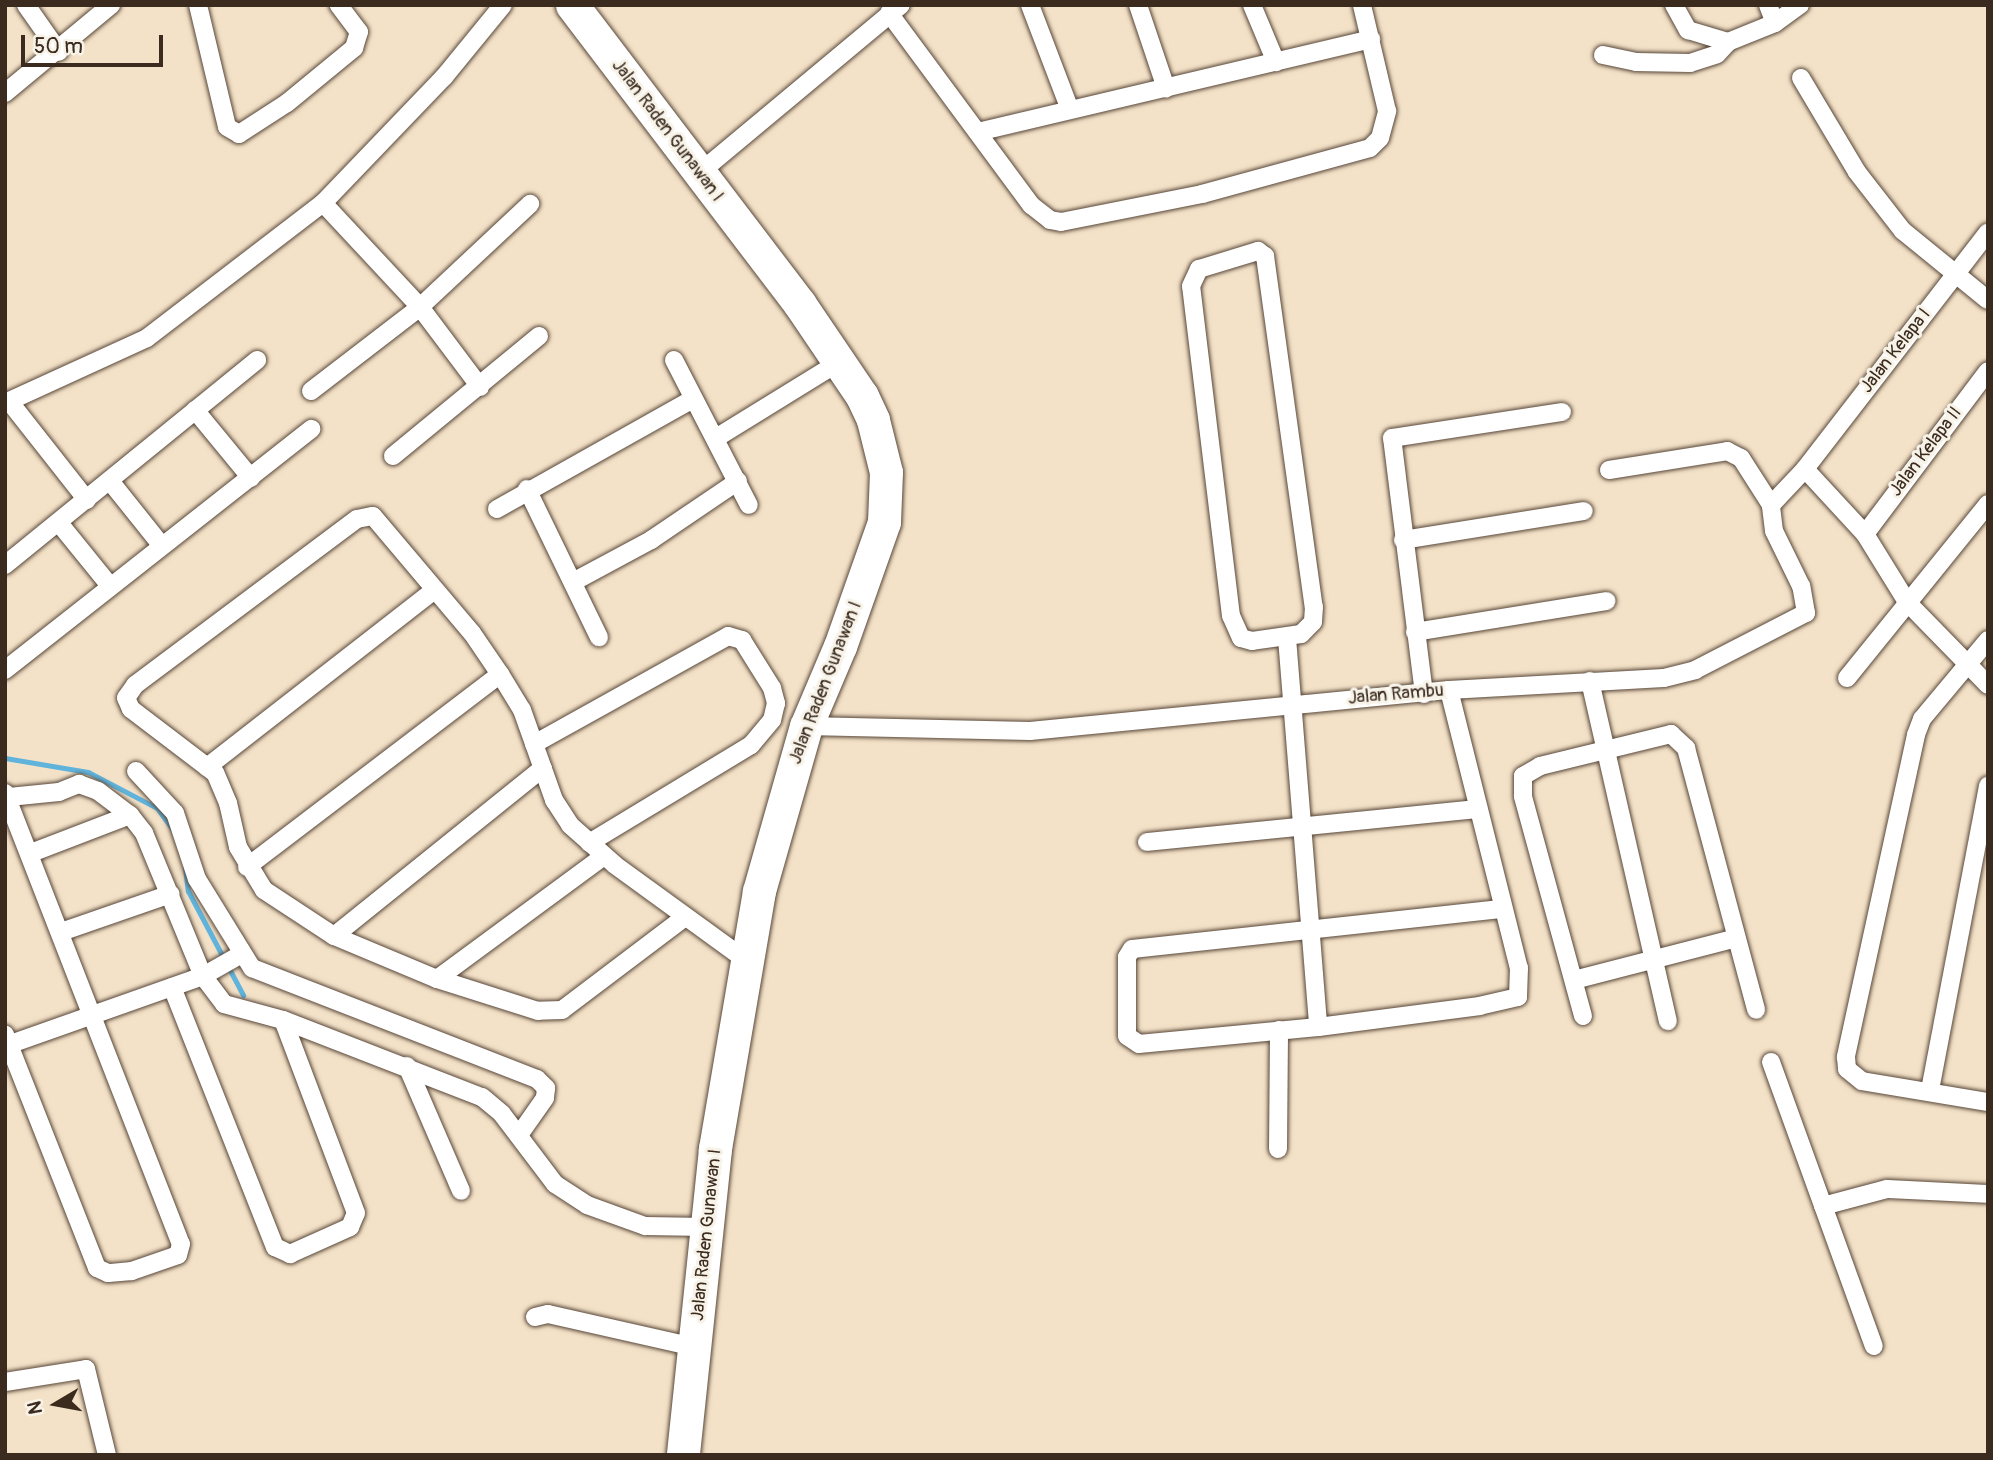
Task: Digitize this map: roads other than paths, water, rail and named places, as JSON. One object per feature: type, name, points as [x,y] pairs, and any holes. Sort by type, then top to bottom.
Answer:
[{"type":"highway","name":"Jalan Raden Gunawan I","points":[[572,5],[698,174],[799,303],[862,396],[880,444],[886,472],[884,522],[840,646],[806,726],[778,815],[747,961],[707,1227],[683,1455]]},
{"type":"street","points":[[26,5],[59,52]]},
{"type":"street","points":[[5,93],[59,52],[111,5]]},
{"type":"street","points":[[198,5],[227,127],[239,134],[287,103],[354,48],[359,32],[339,5]]},
{"type":"street","points":[[87,500],[7,402],[147,338],[323,203],[444,77],[503,5]]},
{"type":"street","points":[[1030,5],[1070,110]]},
{"type":"street","points":[[1138,5],[1166,88]]},
{"type":"street","points":[[1252,5],[1276,62]]},
{"type":"street","points":[[698,174],[895,9],[1031,205],[1050,220],[1073,220],[1202,194],[1355,155],[1375,143],[1385,127],[1387,111],[1362,5]]},
{"type":"street","points":[[1674,5],[1688,30],[1728,42]]},
{"type":"street","points":[[1768,5],[1775,23]]},
{"type":"street","points":[[1604,55],[1636,62],[1690,63],[1717,54],[1728,42],[1775,23],[1800,5]]},
{"type":"street","points":[[978,132],[1371,39]]},
{"type":"street","points":[[1801,78],[1857,172],[1883,206],[1954,276],[1988,300]]},
{"type":"street","points":[[323,203],[420,307],[480,387]]},
{"type":"street","points":[[311,391],[420,307],[530,204]]},
{"type":"street","name":"Jalan Kelapa I","points":[[1805,469],[1988,232]]},
{"type":"street","points":[[1254,251],[1265,256],[1314,607],[1308,628],[1287,638],[1252,641],[1234,630],[1191,286],[1199,269],[1254,251]]},
{"type":"street","points":[[393,456],[480,387],[539,335]]},
{"type":"street","points":[[5,565],[257,360]]},
{"type":"street","points":[[674,360],[749,505]]},
{"type":"street","points":[[716,438],[839,362]]},
{"type":"street","name":"Jalan Kelapa II","points":[[1865,534],[1988,371]]},
{"type":"street","points":[[497,509],[527,489],[694,399]]},
{"type":"street","points":[[195,411],[251,478]]},
{"type":"street","points":[[1424,694],[1392,438],[1562,412]]},
{"type":"street","points":[[5,670],[311,429]]},
{"type":"street","points":[[1609,470],[1727,451],[1741,458],[1771,505],[1805,469],[1865,534],[1908,602],[1966,667],[1988,685]]},
{"type":"street","points":[[110,481],[162,546]]},
{"type":"street","points":[[573,582],[651,540],[738,481]]},
{"type":"street","points":[[527,489],[599,637]]},
{"type":"street","points":[[1847,678],[1988,504]]},
{"type":"street","name":"Jalan Rambu","points":[[806,726],[990,733],[1449,690],[1679,675],[1801,618],[1807,601],[1780,549],[1771,505]]},
{"type":"street","points":[[1403,540],[1584,511]]},
{"type":"street","points":[[685,917],[562,1010],[538,1010],[437,979],[334,936],[281,904],[247,867],[228,803],[208,767],[131,709],[126,698],[135,685],[362,516],[377,520],[500,674],[522,710],[562,814],[604,856],[747,961]]},
{"type":"street","points":[[59,523],[110,586]]},
{"type":"street","points":[[208,767],[434,590]]},
{"type":"street","points":[[1415,632],[1607,601]]},
{"type":"street","points":[[534,744],[728,636],[742,640],[772,688],[776,703],[772,720],[751,745],[589,843]]},
{"type":"street","points":[[1287,638],[1295,703],[1318,1027]]},
{"type":"street","points":[[1988,640],[1922,719],[1910,752],[1879,917],[1846,1057],[1847,1069],[1862,1081],[1930,1090],[1988,1102]]},
{"type":"street","points":[[247,867],[500,674]]},
{"type":"street","points":[[1590,681],[1668,1021]]},
{"type":"street","points":[[1449,690],[1501,909],[1519,968],[1518,996],[1480,1006],[1318,1027],[1132,1043],[1127,1036],[1128,953],[1136,948],[1311,933],[1501,909]]},
{"type":"street","points":[[1583,1016],[1521,783],[1529,769],[1663,734],[1679,738],[1686,748],[1756,1010]]},
{"type":"street","points":[[334,936],[543,768]]},
{"type":"street","points":[[136,771],[175,813],[223,965],[224,1004],[283,1020],[482,1097],[524,1130],[555,1184],[587,1205],[645,1226],[707,1227]]},
{"type":"street","points":[[223,965],[171,894],[144,833],[130,815],[98,791],[79,784],[59,792],[7,795],[31,853],[92,1015],[181,1244],[178,1255],[132,1271],[108,1273],[97,1268],[7,1042],[92,1015],[223,965],[259,971],[537,1079],[546,1088],[540,1108],[524,1130]]},
{"type":"street","points":[[1930,1090],[1988,785]]},
{"type":"street","points":[[1147,842],[1478,809]]},
{"type":"street","points":[[31,853],[130,815]]},
{"type":"street","points":[[437,979],[604,856]]},
{"type":"street","points":[[61,932],[171,894]]},
{"type":"street","points":[[1574,980],[1736,937]]},
{"type":"street","points":[[172,986],[275,1247],[290,1254],[350,1227],[356,1213],[283,1020]]},
{"type":"street","points":[[1278,1149],[1279,1030]]},
{"type":"street","points":[[1771,1062],[1874,1346]]},
{"type":"street","points":[[407,1066],[461,1191]]},
{"type":"street","points":[[1823,1206],[1887,1189],[1988,1194]]},
{"type":"street","points":[[535,1317],[548,1314],[695,1347]]},
{"type":"street","points":[[5,1382],[86,1369],[107,1455]]},
{"type":"waterway","points":[[5,758],[88,772],[157,808],[173,830]]},
{"type":"waterway","points":[[185,868],[188,891],[243,995]]}]
